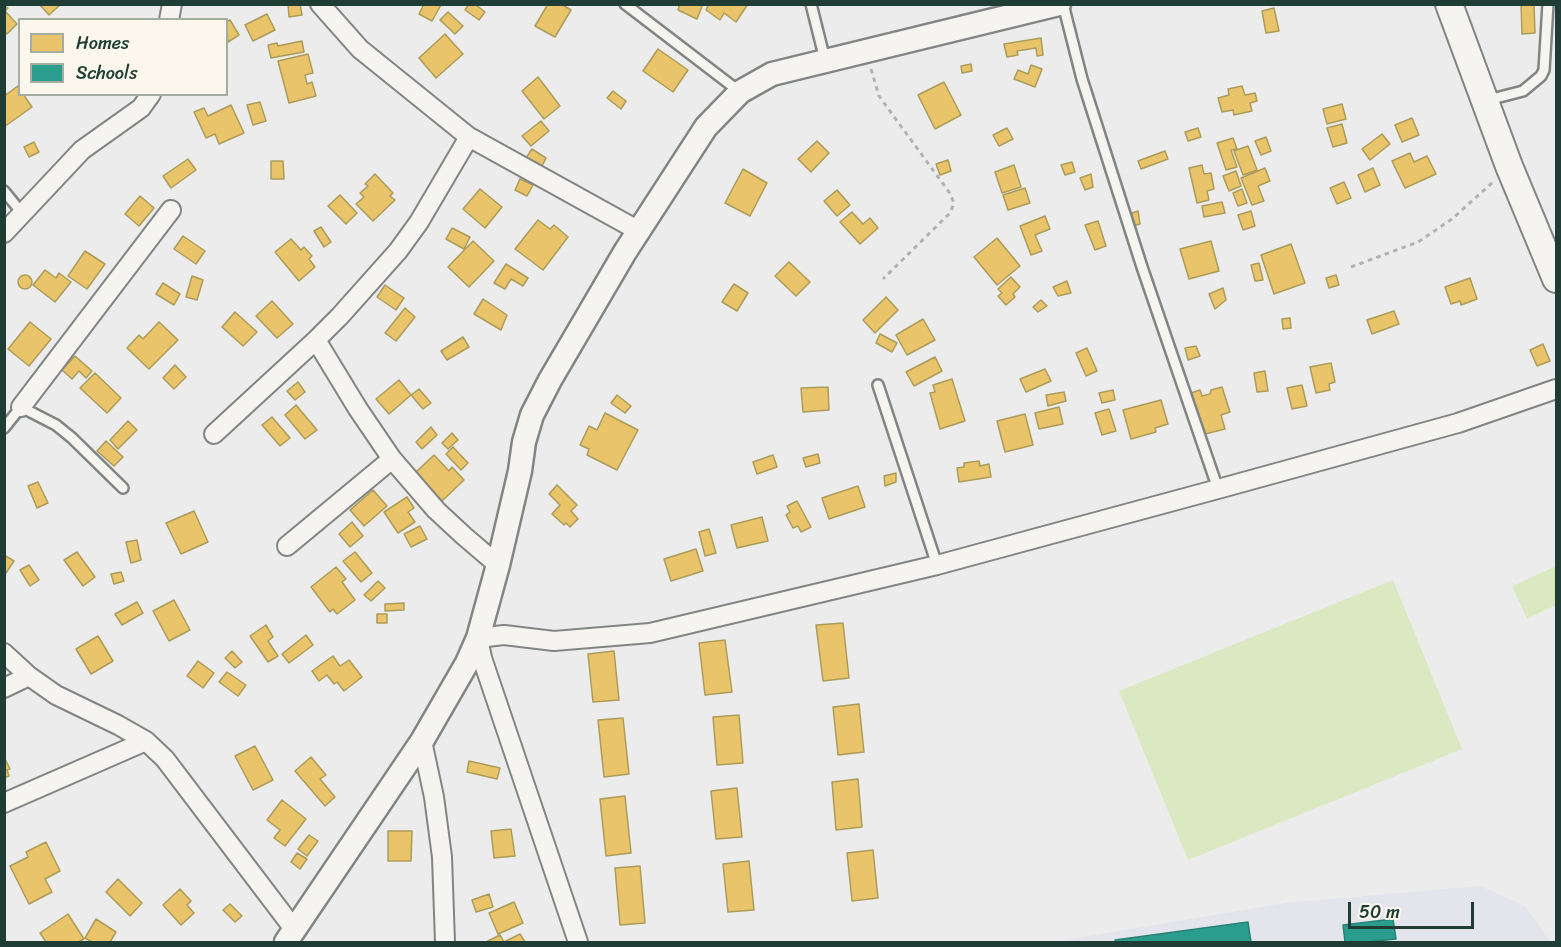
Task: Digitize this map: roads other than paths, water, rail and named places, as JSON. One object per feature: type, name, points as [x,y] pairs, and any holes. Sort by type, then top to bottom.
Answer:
[{"type":"main road","points":[[1449,4],[1509,166],[1557,279]]},
{"type":"street","points":[[320,4],[360,49],[469,136],[639,231]]},
{"type":"street","points":[[4,653],[29,676],[56,695],[146,741],[165,759],[290,936],[422,741],[467,663],[478,638],[498,565],[520,471],[524,442],[532,415],[550,380],[639,231],[706,128],[740,92],[772,74],[1061,4]]},
{"type":"street","points":[[4,233],[82,150],[141,108],[150,96]]},
{"type":"street","points":[[214,434],[316,340],[348,308],[398,251],[424,214],[469,136]]},
{"type":"street","points":[[21,406],[171,210]]},
{"type":"street","points":[[316,340],[392,459],[436,510],[498,565]]},
{"type":"street","points":[[478,638],[504,635],[554,640],[650,633],[936,565],[1458,423],[1557,389]]},
{"type":"street","points":[[287,546],[392,459]]},
{"type":"street","points":[[478,638],[482,658],[578,942]]},
{"type":"street","points":[[4,688],[29,676]]},
{"type":"street","points":[[4,803],[146,741]]},
{"type":"street","points":[[422,741],[434,797],[442,857],[445,942]]},
{"type":"lane","points":[[625,4],[740,92]]},
{"type":"lane","points":[[810,4],[825,60]]},
{"type":"lane","points":[[1061,4],[1082,79],[1135,245],[1218,489]]},
{"type":"lane","points":[[1486,101],[1523,92],[1541,76],[1545,62],[1548,4]]},
{"type":"lane","points":[[4,191],[22,213]]},
{"type":"lane","points":[[878,385],[936,565]]},
{"type":"lane","points":[[4,428],[21,406],[56,425],[86,449],[123,488]]}]
